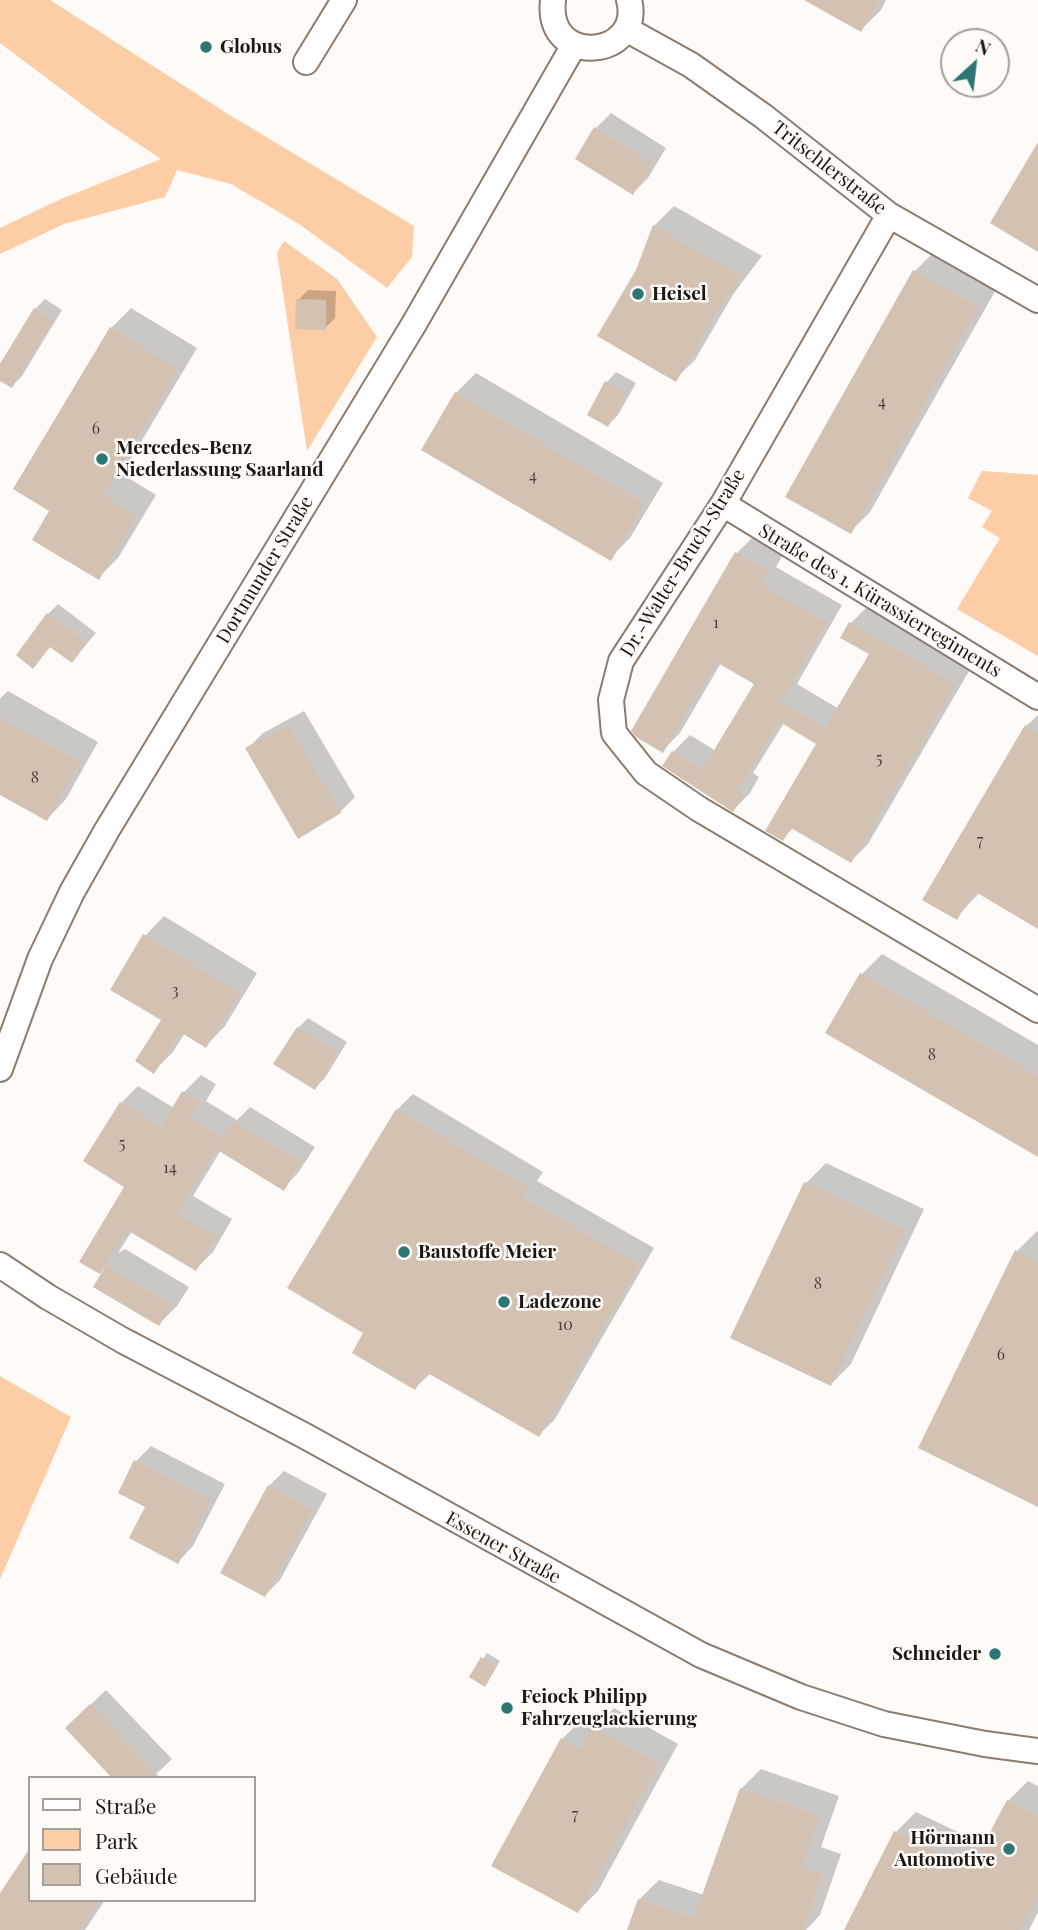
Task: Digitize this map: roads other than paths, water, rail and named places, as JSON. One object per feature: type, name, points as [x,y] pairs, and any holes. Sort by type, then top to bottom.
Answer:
[{"type":"street","points":[[306,62],[344,0]]},
{"type":"street","points":[[553,0],[555,25],[562,36],[574,45],[585,48],[608,45],[626,29],[630,17],[629,0]]},
{"type":"street","name":"Tritschlerstraße","points":[[626,29],[691,65],[763,116],[889,215],[1038,300]]},
{"type":"street","name":"Dortmunder Straße","points":[[0,1069],[40,959],[72,892],[415,324],[574,45]]},
{"type":"street","name":"Dr.-Walter-Bruch-Straße","points":[[889,215],[723,504],[621,661],[611,700],[614,733],[646,773],[699,809],[1038,1010]]},
{"type":"street","name":"Straße des 1. Kürassierregiments","points":[[723,504],[1038,697]]},
{"type":"street","name":"Essener Straße","points":[[0,1265],[48,1297],[122,1340],[304,1436],[606,1605],[701,1655],[800,1697],[884,1724],[985,1744],[1038,1751]]},
{"type":"place","name":"Globus","points":[[206,47]]},
{"type":"place","name":"Heisel","points":[[638,294]]},
{"type":"place","name":"Mercedes-Benz Niederlassung Saarland","points":[[102,459]]},
{"type":"place","name":"Baustoffe Meier","points":[[404,1252]]},
{"type":"place","name":"Ladezone","points":[[504,1302]]},
{"type":"place","name":"Schneider","points":[[995,1654]]},
{"type":"place","name":"Feiock Philipp Fahrzeuglackierung","points":[[507,1708]]},
{"type":"place","name":"Hörmann Automotive","points":[[1009,1849]]}]
